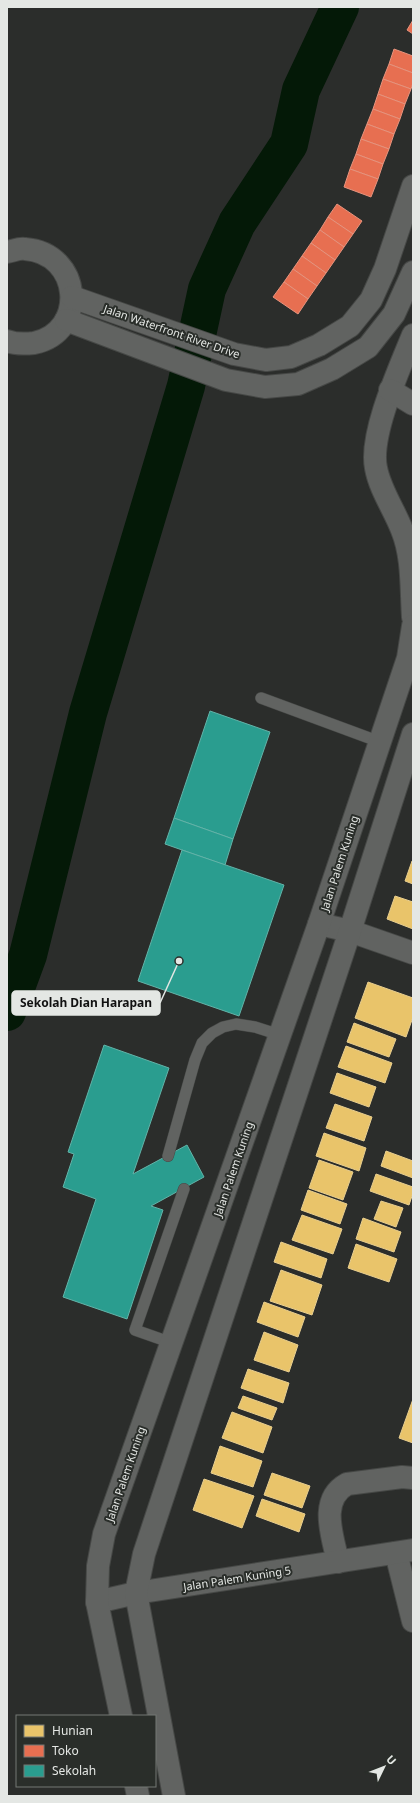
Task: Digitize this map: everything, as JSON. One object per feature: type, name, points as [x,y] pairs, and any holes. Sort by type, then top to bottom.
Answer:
[{"type":"street","name":"Jalan Waterfront River Drive","points":[[72,297],[234,354],[266,360],[291,357],[319,345],[350,326],[371,300],[385,269],[413,186]]},
{"type":"street","points":[[7,252],[24,248],[44,253],[59,264],[69,279],[72,297],[66,320],[56,333],[42,341],[25,344],[8,343]]},
{"type":"street","points":[[66,320],[226,380],[265,387],[298,384],[332,369],[368,347],[394,314],[413,272]]},
{"type":"street","points":[[413,335],[390,390],[375,444],[376,468],[403,530],[409,553],[413,617]]},
{"type":"street","points":[[390,390],[413,404]]},
{"type":"street","name":"Jalan Palem Kuning","points":[[121,1715],[97,1602],[98,1566],[104,1534],[319,924],[408,658],[413,626]]},
{"type":"street","points":[[174,1796],[136,1593],[144,1554],[350,931],[413,734]]},
{"type":"street","points":[[319,924],[350,931],[413,952]]},
{"type":"street","points":[[338,1562],[329,1519],[330,1506],[339,1488],[347,1484],[354,1483],[402,1477],[413,1478]]},
{"type":"street","points":[[405,1551],[413,1621]]},
{"type":"street","name":"Jalan Palem Kuning 5","points":[[97,1602],[136,1593],[405,1551]]},
{"type":"lane","points":[[261,698],[380,742]]},
{"type":"lane","points":[[168,1156],[195,1060],[202,1043],[212,1033],[223,1027],[236,1024],[255,1027],[280,1035]]},
{"type":"lane","points":[[172,1343],[135,1330],[184,1189]]},
{"type":"building: Hunian","points":[[412,861],[413,862],[413,884],[405,881]]},
{"type":"building: Hunian","points":[[395,896],[413,902],[413,929],[387,919]]},
{"type":"building: Hunian","points":[[368,982],[413,998],[413,1017],[406,1037],[355,1018]]},
{"type":"building: Hunian","points":[[354,1023],[396,1039],[389,1057],[347,1042]]},
{"type":"building: Hunian","points":[[346,1046],[392,1063],[385,1083],[338,1067]]},
{"type":"building: Hunian","points":[[337,1073],[376,1087],[369,1107],[330,1093]]},
{"type":"building: Hunian","points":[[335,1104],[372,1117],[364,1141],[326,1128]]},
{"type":"building: Hunian","points":[[324,1133],[366,1148],[359,1171],[316,1156]]},
{"type":"building: Hunian","points":[[386,1151],[413,1161],[413,1178],[381,1166]]},
{"type":"building: Hunian","points":[[319,1160],[353,1172],[343,1200],[309,1188]]},
{"type":"building: Hunian","points":[[376,1174],[413,1187],[413,1193],[409,1205],[370,1191]]},
{"type":"building: Hunian","points":[[308,1190],[347,1204],[340,1224],[301,1210]]},
{"type":"building: Hunian","points":[[381,1201],[403,1208],[396,1227],[374,1219]]},
{"type":"building: Hunian","points":[[302,1215],[342,1229],[333,1254],[292,1240]]},
{"type":"building: Hunian","points":[[363,1218],[401,1232],[394,1252],[356,1239]]},
{"type":"building: Hunian","points":[[281,1242],[327,1259],[321,1278],[274,1262]]},
{"type":"building: Hunian","points":[[356,1244],[397,1259],[389,1282],[348,1268]]},
{"type":"building: Hunian","points":[[281,1270],[322,1285],[312,1315],[270,1301]]},
{"type":"building: Hunian","points":[[264,1302],[305,1317],[298,1337],[257,1322]]},
{"type":"building: Hunian","points":[[264,1332],[298,1345],[289,1372],[254,1360]]},
{"type":"building: Hunian","points":[[248,1369],[289,1383],[283,1403],[241,1388]]},
{"type":"building: Hunian","points":[[243,1396],[277,1408],[272,1420],[238,1408]]},
{"type":"building: Hunian","points":[[413,1399],[413,1443],[399,1438]]},
{"type":"building: Hunian","points":[[232,1412],[272,1427],[263,1453],[222,1438]]},
{"type":"building: Hunian","points":[[220,1446],[262,1461],[253,1487],[211,1473]]},
{"type":"building: Hunian","points":[[272,1473],[310,1486],[302,1508],[264,1495]]},
{"type":"building: Hunian","points":[[204,1479],[254,1496],[242,1528],[193,1510]]},
{"type":"building: Hunian","points":[[262,1499],[305,1514],[299,1532],[256,1516]]},
{"type":"building: Toko","points":[[413,20],[413,34],[407,30]]},
{"type":"building: Toko","points":[[394,49],[413,56],[413,73],[389,64]]},
{"type":"building: Toko","points":[[389,64],[413,73],[413,83],[411,89],[383,79]]},
{"type":"building: Toko","points":[[383,79],[411,89],[405,104],[378,94]]},
{"type":"building: Toko","points":[[378,94],[405,104],[400,119],[373,109]]},
{"type":"building: Toko","points":[[373,109],[400,119],[394,134],[367,124]]},
{"type":"building: Toko","points":[[367,124],[394,134],[389,149],[361,139]]},
{"type":"building: Toko","points":[[361,139],[389,149],[383,164],[356,154]]},
{"type":"building: Toko","points":[[356,154],[383,164],[378,179],[350,169]]},
{"type":"building: Toko","points":[[350,169],[378,179],[371,197],[344,187]]},
{"type":"building: Toko","points":[[337,204],[362,221],[353,234],[328,217]]},
{"type":"building: Toko","points":[[328,217],[353,234],[344,247],[320,230]]},
{"type":"building: Toko","points":[[320,230],[344,247],[335,260],[311,243]]},
{"type":"building: Toko","points":[[311,243],[335,260],[326,273],[302,256]]},
{"type":"building: Toko","points":[[302,256],[326,273],[317,286],[293,269]]},
{"type":"building: Toko","points":[[293,269],[317,286],[308,299],[284,282]]},
{"type":"building: Toko","points":[[284,282],[308,299],[298,314],[273,297]]},
{"type":"building: Sekolah","points":[[210,711],[270,732],[233,839],[174,818]]},
{"type":"building: Sekolah","points":[[174,818],[233,839],[225,865],[165,844]]},
{"type":"building: Sekolah","points":[[182,850],[284,885],[239,1016],[138,981]]},
{"type":"building: Sekolah","points":[[104,1045],[169,1068],[133,1174],[187,1145],[204,1177],[151,1206],[163,1210],[127,1319],[63,1297],[96,1199],[63,1187],[74,1154],[68,1152]]},
{"type":"waterway","points":[[7,1012],[28,955],[88,713],[186,386],[207,289],[237,223],[289,144],[301,90],[340,7]]},
{"type":"place","name":"Sekolah Dian Harapan","points":[[179,961]]}]
